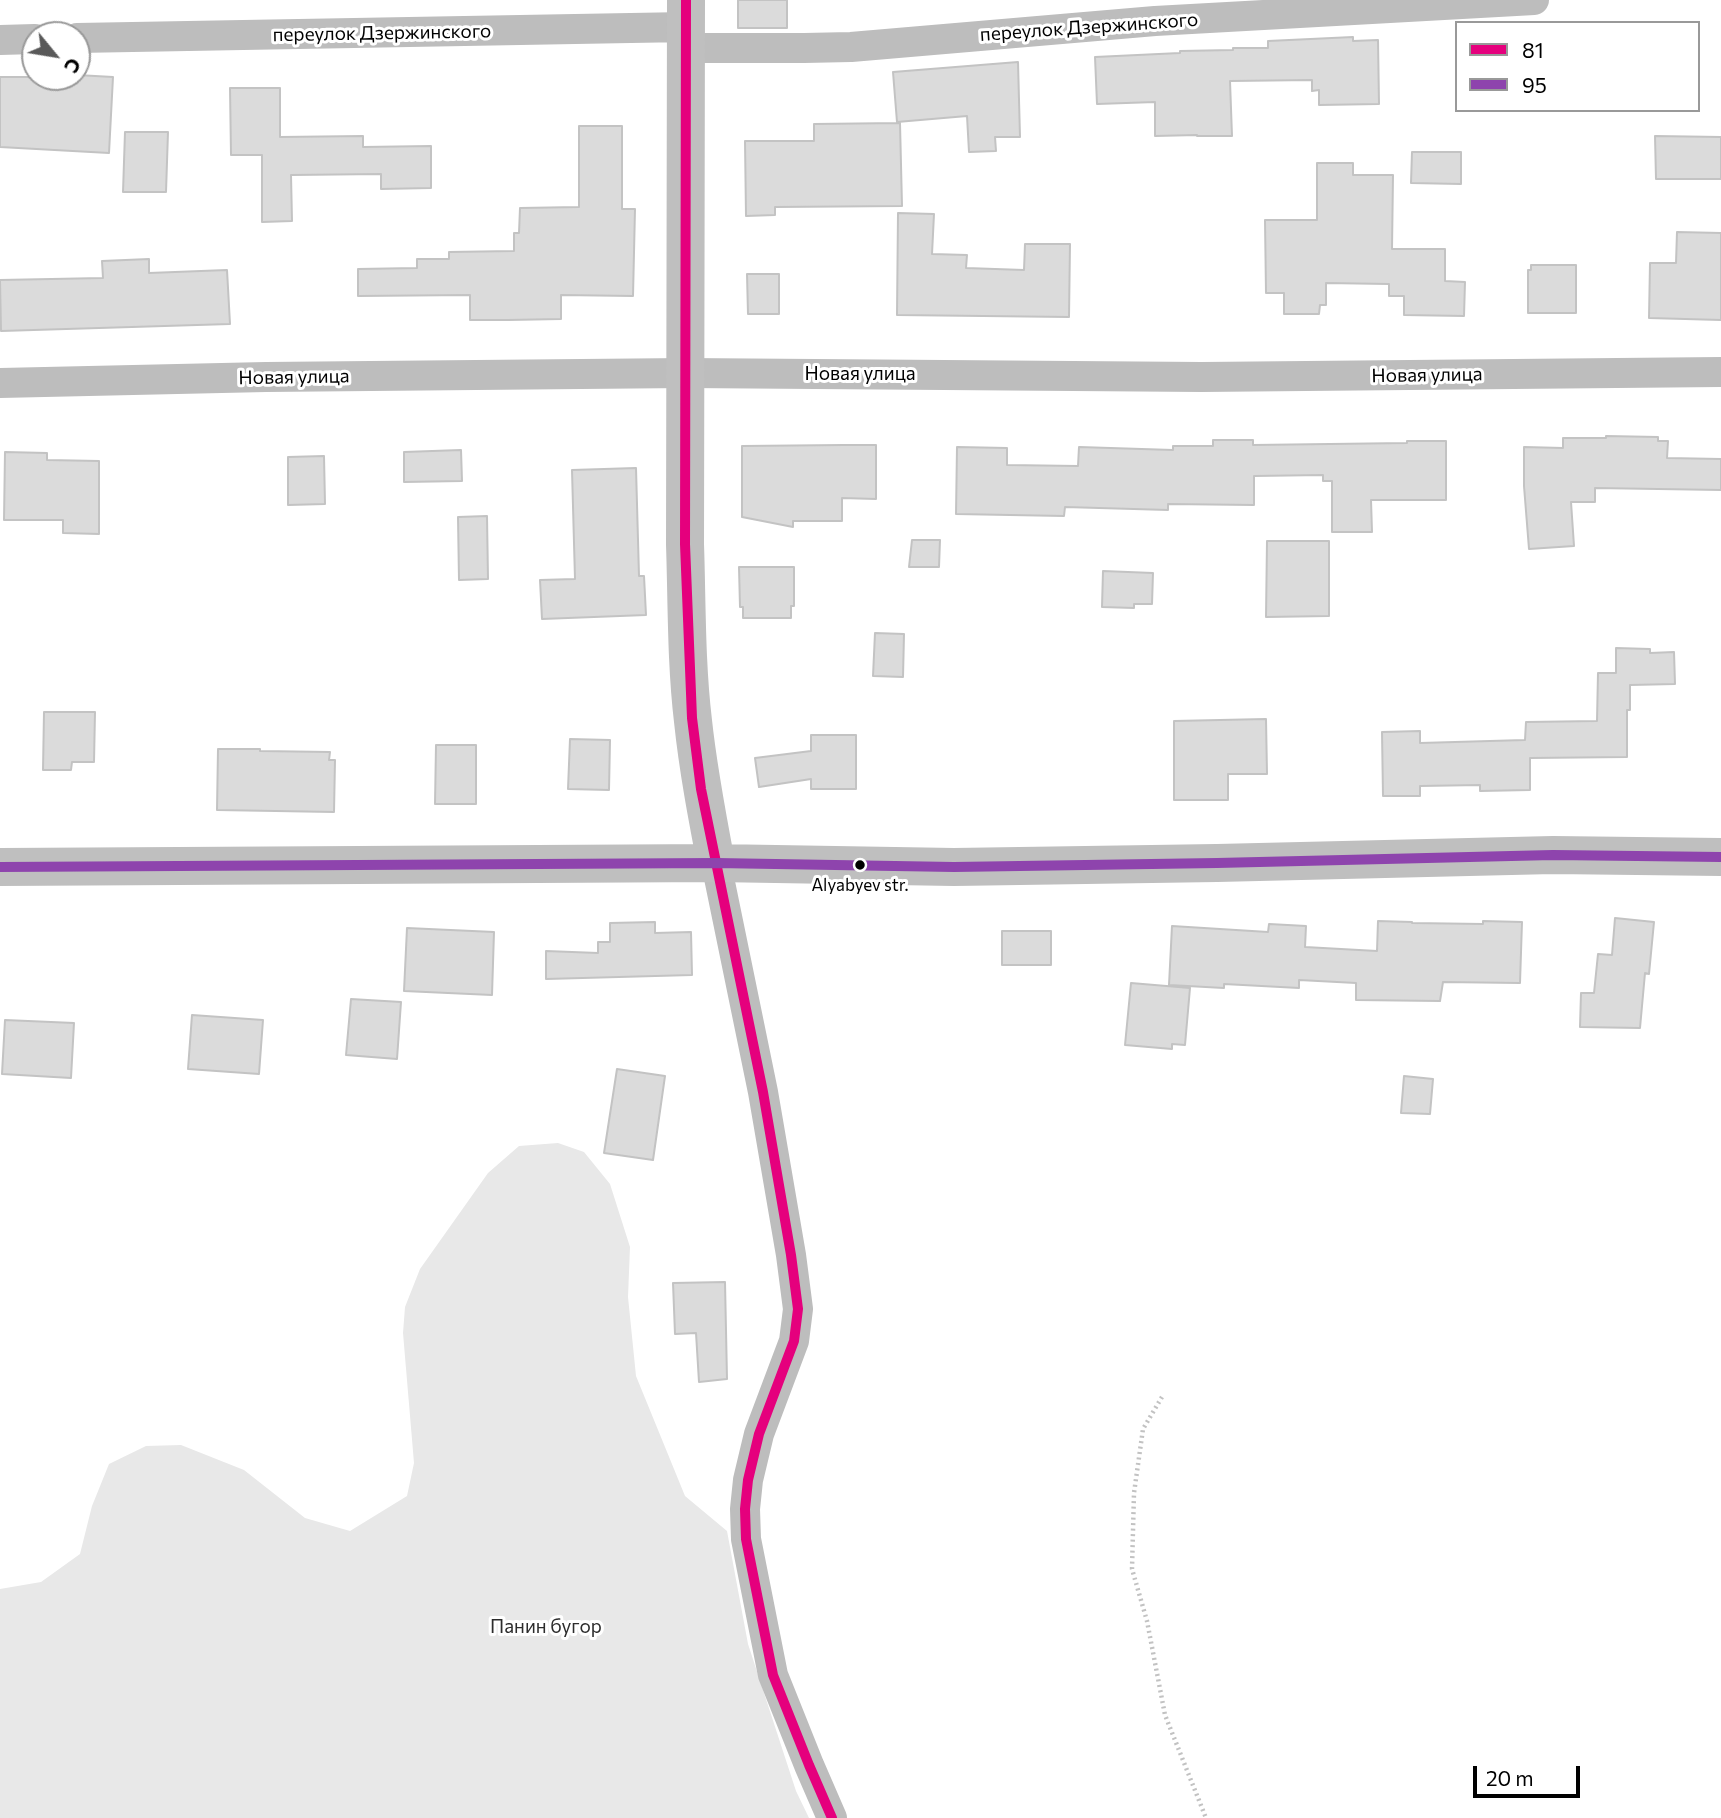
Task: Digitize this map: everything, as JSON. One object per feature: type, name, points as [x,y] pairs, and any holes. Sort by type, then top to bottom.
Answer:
[{"type":"main road","points":[[686,25],[685,544],[692,718],[701,789],[716,863]]},
{"type":"main road","points":[[0,867],[716,863],[954,867],[1553,855],[1721,857]]},
{"type":"street","name":"переулок Дзержинского","points":[[91,38],[686,25],[804,48],[851,47],[1155,21],[1534,0]]},
{"type":"street","points":[[0,40],[21,39]]},
{"type":"street","name":"Новая улица","points":[[0,383],[253,377],[686,373],[1215,377],[1721,372]]},
{"type":"street","points":[[716,863],[763,1091],[792,1255],[798,1309],[794,1341],[759,1434],[748,1480],[747,1539],[774,1675],[808,1765],[832,1818]]},
{"type":"path","points":[[1162,1397],[1143,1429],[1134,1493],[1132,1569],[1147,1621],[1166,1715],[1206,1818]]},
{"type":"green space","name":"Панин бугор","points":[[558,1143],[584,1152],[610,1184],[630,1247],[628,1297],[636,1376],[685,1496],[727,1531],[748,1644],[796,1791],[809,1818],[0,1818],[0,1589],[41,1582],[80,1554],[92,1506],[109,1464],[146,1446],[181,1445],[244,1470],[305,1518],[350,1531],[407,1496],[414,1463],[403,1333],[405,1307],[420,1269],[488,1173],[519,1146]]},
{"type":"building","points":[[738,0],[787,0],[787,28],[738,28]]},
{"type":"building","points":[[1353,37],[1353,41],[1378,40],[1379,104],[1319,105],[1319,90],[1312,91],[1312,80],[1230,81],[1232,136],[1155,136],[1155,102],[1097,104],[1095,57],[1268,48],[1268,41]]},
{"type":"building","points":[[1018,62],[1020,137],[995,137],[996,151],[969,152],[967,116],[897,122],[893,72]]},
{"type":"building","points":[[91,76],[113,77],[109,153],[0,147],[0,77],[21,77],[21,91],[91,91]]},
{"type":"building","points":[[230,88],[280,88],[280,137],[363,136],[363,147],[431,146],[431,188],[381,189],[381,174],[291,175],[292,221],[262,222],[262,155],[231,155]]},
{"type":"building","points":[[900,123],[902,206],[775,207],[775,215],[746,216],[745,141],[814,141],[814,124]]},
{"type":"building","points":[[579,126],[622,126],[622,209],[635,209],[633,296],[561,295],[561,319],[470,320],[470,295],[358,296],[358,269],[417,268],[417,259],[449,259],[449,252],[514,251],[514,233],[519,233],[520,208],[579,207]]},
{"type":"building","points":[[125,132],[168,132],[166,192],[123,192]]},
{"type":"building","points":[[1655,136],[1721,137],[1721,179],[1656,179]]},
{"type":"building","points":[[1412,152],[1461,152],[1461,184],[1411,183]]},
{"type":"building","points":[[1317,163],[1353,163],[1353,175],[1393,175],[1392,249],[1445,249],[1445,281],[1465,282],[1464,316],[1404,315],[1404,296],[1389,296],[1389,284],[1326,283],[1326,305],[1320,305],[1319,314],[1284,314],[1284,293],[1266,293],[1265,220],[1317,220]]},
{"type":"building","points":[[898,213],[934,214],[932,254],[967,255],[966,268],[1024,270],[1025,244],[1070,244],[1069,317],[897,315]]},
{"type":"building","points":[[1677,232],[1721,233],[1721,320],[1649,318],[1650,263],[1676,263]]},
{"type":"building","points":[[149,259],[149,273],[227,270],[230,324],[1,331],[0,280],[103,278],[102,261]]},
{"type":"building","points":[[1531,265],[1576,265],[1576,313],[1528,313],[1528,270],[1531,270]]},
{"type":"building","points":[[747,274],[779,274],[779,314],[748,314]]},
{"type":"building","points":[[1658,437],[1658,441],[1668,441],[1667,458],[1721,459],[1721,490],[1595,488],[1595,502],[1571,502],[1574,546],[1529,549],[1524,447],[1563,448],[1563,438]]},
{"type":"building","points":[[1213,440],[1253,440],[1253,445],[1446,441],[1446,500],[1371,500],[1372,532],[1332,532],[1332,481],[1323,481],[1323,475],[1254,476],[1254,505],[1168,504],[1168,510],[1065,507],[1064,516],[956,514],[957,447],[1007,448],[1007,465],[1078,466],[1079,447],[1173,450],[1173,446],[1213,446]]},
{"type":"building","points":[[876,445],[876,499],[842,498],[842,521],[793,521],[793,527],[742,517],[742,446]]},
{"type":"building","points":[[461,450],[462,481],[404,482],[404,452]]},
{"type":"building","points":[[5,452],[47,453],[47,460],[99,461],[99,534],[63,533],[63,520],[4,520]]},
{"type":"building","points":[[324,456],[325,504],[288,505],[288,457]]},
{"type":"building","points":[[636,468],[639,576],[644,576],[646,615],[542,619],[540,580],[575,579],[572,470]]},
{"type":"building","points":[[487,516],[488,579],[459,580],[458,517]]},
{"type":"building","points":[[912,540],[940,540],[939,567],[909,567]]},
{"type":"building","points":[[1267,541],[1329,541],[1329,616],[1266,617]]},
{"type":"building","points":[[739,567],[794,567],[794,606],[791,606],[791,618],[743,618],[743,607],[740,607]]},
{"type":"building","points":[[1103,571],[1153,573],[1152,604],[1134,604],[1134,608],[1102,607]]},
{"type":"building","points":[[875,633],[904,634],[903,677],[873,676]]},
{"type":"building","points":[[1616,648],[1650,649],[1650,653],[1674,652],[1675,684],[1630,685],[1627,757],[1530,758],[1530,790],[1480,791],[1480,785],[1420,786],[1420,796],[1383,796],[1382,732],[1420,731],[1420,743],[1525,740],[1526,722],[1597,721],[1598,673],[1616,673]]},
{"type":"building","points":[[44,712],[95,712],[94,762],[72,762],[71,770],[43,770]]},
{"type":"building","points":[[1266,719],[1267,774],[1228,774],[1228,800],[1174,800],[1174,721]]},
{"type":"building","points":[[811,735],[856,735],[856,789],[811,789],[811,779],[759,787],[755,758],[811,751]]},
{"type":"building","points":[[570,739],[610,740],[609,790],[568,789]]},
{"type":"building","points":[[436,745],[476,745],[476,804],[435,804]]},
{"type":"building","points":[[218,749],[330,752],[329,760],[335,760],[334,812],[217,810]]},
{"type":"building","points":[[1615,918],[1654,922],[1649,974],[1645,973],[1640,1028],[1580,1027],[1581,993],[1594,993],[1598,954],[1612,955]]},
{"type":"building","points":[[1378,921],[1483,924],[1483,921],[1522,922],[1520,983],[1443,982],[1440,1001],[1356,1000],[1356,983],[1299,980],[1299,988],[1224,984],[1224,988],[1169,985],[1172,926],[1268,932],[1269,924],[1306,926],[1305,947],[1377,951]]},
{"type":"building","points":[[655,922],[655,933],[691,932],[692,975],[546,979],[546,951],[598,953],[598,942],[610,942],[610,923]]},
{"type":"building","points":[[407,928],[494,932],[492,995],[404,991]]},
{"type":"building","points":[[1002,931],[1051,931],[1051,965],[1002,965]]},
{"type":"building","points":[[1131,983],[1190,988],[1185,1045],[1172,1044],[1172,1049],[1125,1045]]},
{"type":"building","points":[[351,999],[401,1002],[397,1059],[346,1055]]},
{"type":"building","points":[[192,1015],[263,1020],[259,1074],[188,1069]]},
{"type":"building","points":[[5,1020],[74,1023],[71,1078],[2,1074]]},
{"type":"building","points":[[617,1069],[665,1076],[653,1160],[604,1153]]},
{"type":"building","points":[[1404,1076],[1433,1079],[1430,1114],[1401,1113]]},
{"type":"building","points":[[725,1282],[727,1379],[699,1382],[696,1333],[675,1334],[673,1283]]},
{"type":"transit line","name":"81","points":[[686,0],[685,544],[692,718],[701,789],[763,1092],[798,1309],[794,1341],[759,1434],[748,1480],[746,1539],[773,1675],[832,1818]]},
{"type":"transit line","name":"95","points":[[0,867],[716,863],[954,867],[1553,855],[1721,857]]},
{"type":"place","name":"Alyabyev str.","points":[[860,865]]}]
